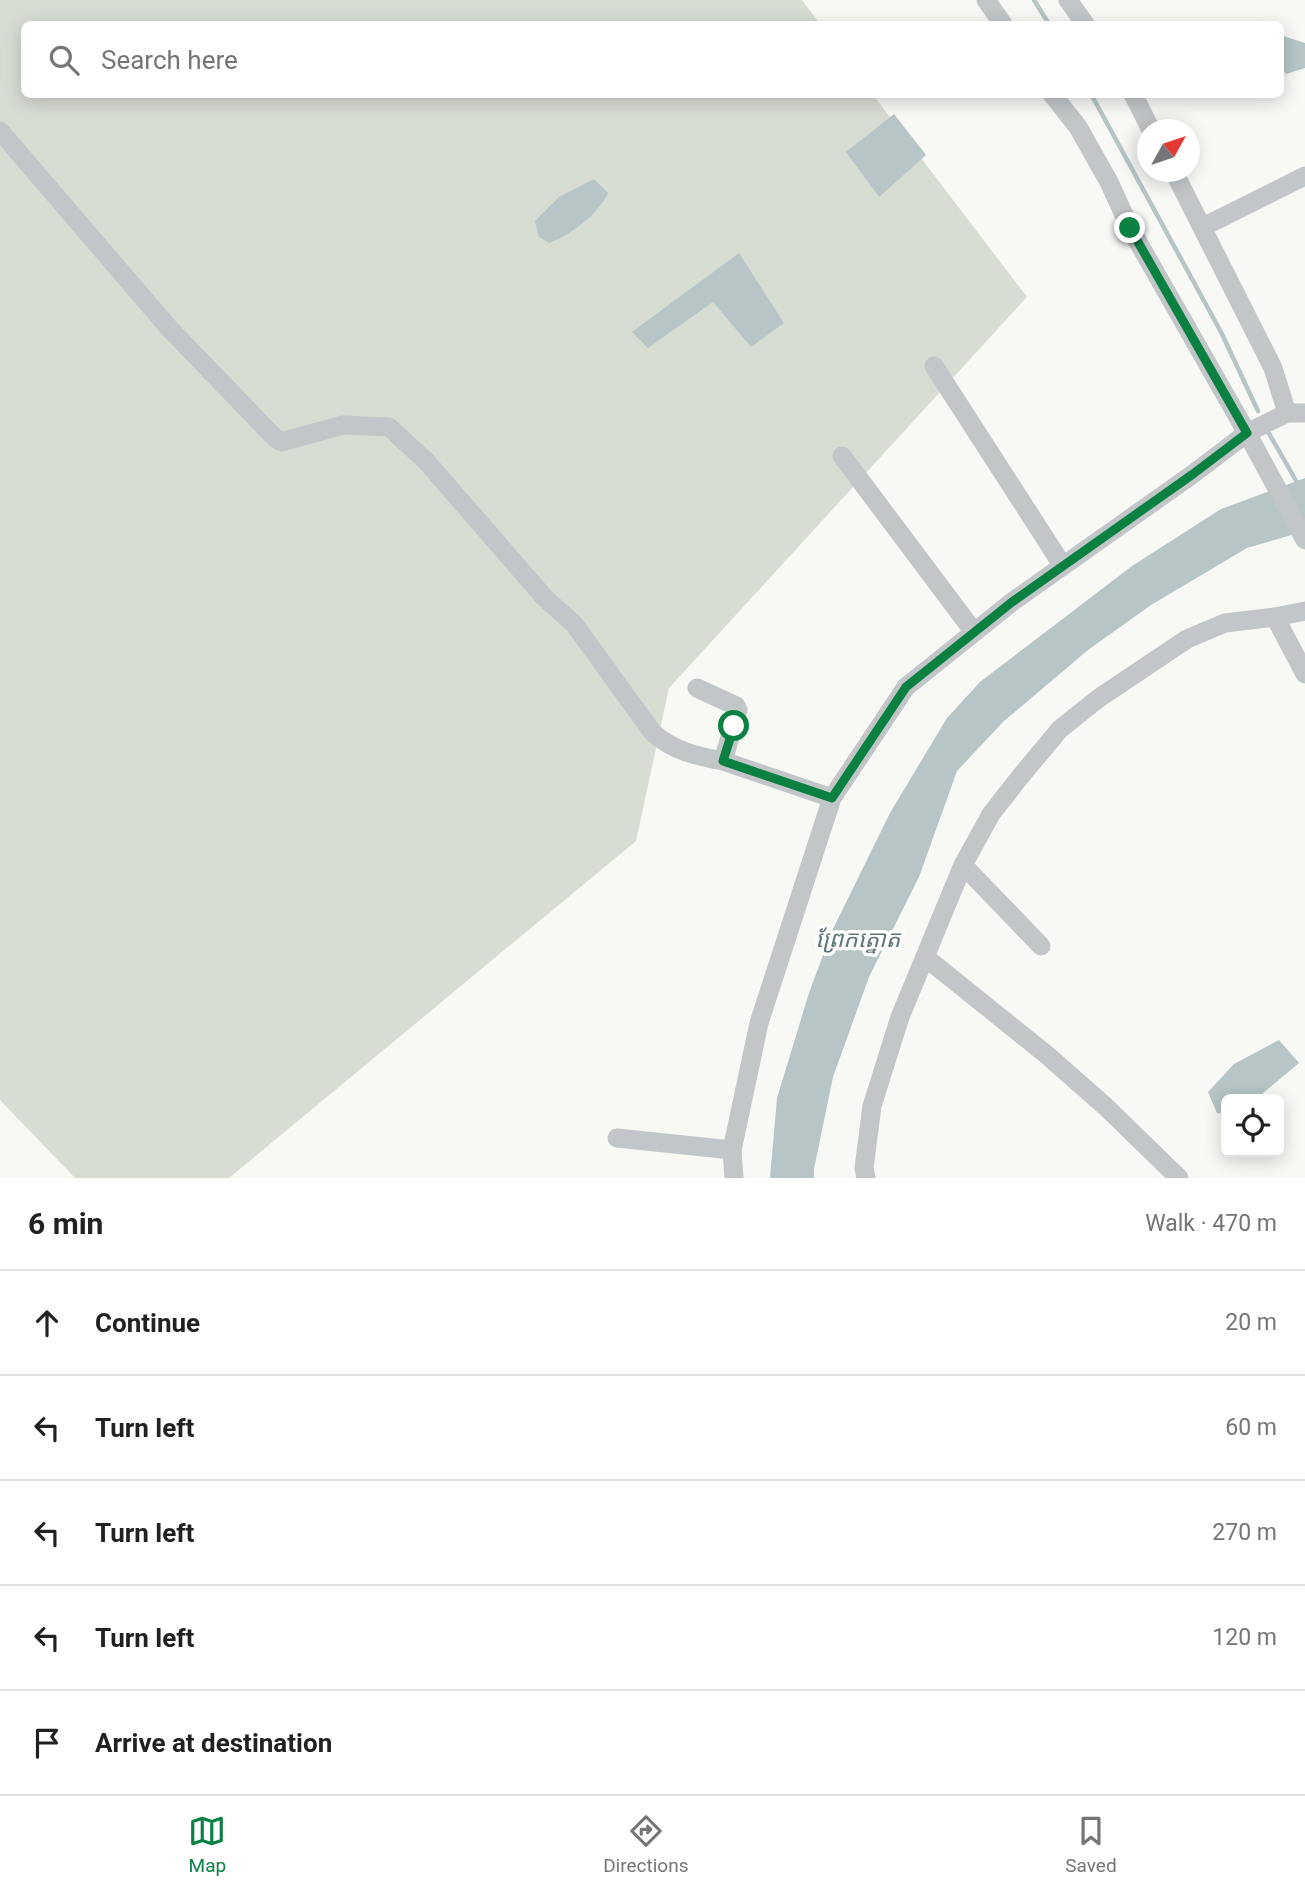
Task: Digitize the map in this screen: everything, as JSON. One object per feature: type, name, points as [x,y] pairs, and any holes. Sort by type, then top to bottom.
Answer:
[{"type":"street","points":[[986,0],[1001,21]]},
{"type":"street","points":[[1068,0],[1083,21]]},
{"type":"street","points":[[1055,98],[1078,127],[1109,182],[1130,228],[1305,540]]},
{"type":"street","points":[[1138,98],[1147,119]]},
{"type":"street","points":[[0,131],[169,328],[274,437],[281,442],[343,425],[389,427],[426,461],[545,598],[574,625],[653,733],[666,744],[690,755],[723,761],[832,798]]},
{"type":"street","points":[[1203,227],[1305,176]]},
{"type":"street","points":[[734,1178],[732,1150],[759,1023],[832,798],[906,687],[974,632],[1247,433],[1296,413],[1179,182]]},
{"type":"street","points":[[934,366],[1063,566]]},
{"type":"street","points":[[842,456],[974,632]]},
{"type":"street","points":[[866,1178],[864,1168],[872,1106],[900,1017],[963,865],[998,805],[1060,729],[1187,639],[1225,623],[1305,611]]},
{"type":"street","points":[[1275,617],[1305,674]]},
{"type":"street","points":[[697,688],[736,706],[738,710],[723,761]]},
{"type":"street","points":[[963,865],[1041,946]]},
{"type":"street","points":[[925,957],[1047,1055],[1179,1178]]},
{"type":"street","points":[[617,1138],[732,1150]]},
{"type":"shaded area","points":[[0,0],[802,0],[818,21],[21,21],[21,98],[875,98],[1027,297],[669,688],[636,841],[229,1178],[75,1178],[0,1100]]},
{"type":"water","points":[[1284,36],[1305,43],[1305,68],[1286,74]]},
{"type":"water","points":[[894,114],[926,155],[879,197],[846,152]]},
{"type":"water","points":[[594,179],[608,193],[598,209],[583,223],[549,243],[539,237],[535,221],[559,197]]},
{"type":"water","points":[[739,253],[784,323],[751,347],[713,302],[648,348],[632,332]]},
{"type":"water","name":"ព្រែកត្នោត","points":[[1305,478],[1305,531],[1247,548],[1151,605],[1088,650],[1003,722],[957,771],[919,877],[869,977],[833,1077],[814,1178],[770,1178],[777,1098],[809,993],[832,931],[890,813],[947,718],[980,682],[1132,566],[1221,509]]},
{"type":"water","points":[[1279,1040],[1299,1063],[1262,1094],[1221,1094],[1221,1113],[1217,1113],[1208,1092],[1234,1064]]},
{"type":"waterway","points":[[1034,0],[1047,21]]},
{"type":"waterway","points":[[1093,98],[1221,332],[1258,411]]},
{"type":"waterway","points":[[1267,430],[1298,484]]},
{"type":"route","points":[[734,726],[723,761],[832,798],[906,687],[1012,602],[1247,433],[1130,228]]}]
